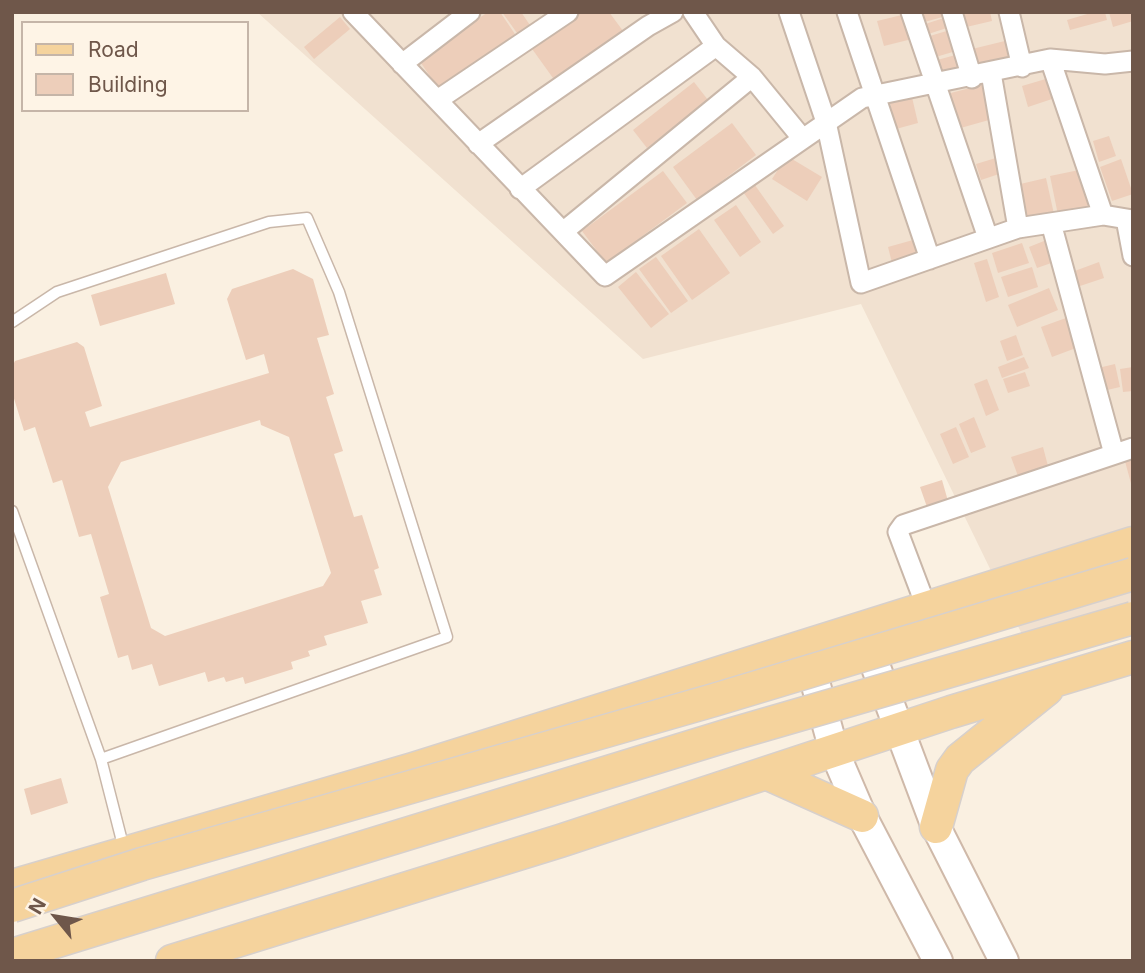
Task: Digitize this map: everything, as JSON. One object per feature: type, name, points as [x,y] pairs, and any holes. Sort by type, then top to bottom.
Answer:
[{"type":"main road","points":[[12,886],[414,769],[1133,543]]},
{"type":"main road","points":[[12,906],[142,864],[714,700],[1133,574]]},
{"type":"main road","points":[[12,955],[729,736],[1133,618]]},
{"type":"main road","points":[[185,959],[1133,657]]},
{"type":"main road","points":[[936,827],[952,770],[960,759],[1059,679]]},
{"type":"main road","points":[[766,773],[862,816]]},
{"type":"street","points":[[402,64],[470,12]]},
{"type":"street","points":[[439,99],[568,12]]},
{"type":"street","points":[[478,145],[642,19],[673,12]]},
{"type":"street","points":[[694,12],[716,46],[752,77],[802,138]]},
{"type":"street","points":[[789,12],[826,122],[861,283],[1018,228],[1103,215],[1130,220],[1133,257]]},
{"type":"street","points":[[847,12],[878,96],[930,259]]},
{"type":"street","points":[[911,12],[933,84],[988,238]]},
{"type":"street","points":[[952,12],[981,75],[1018,228]]},
{"type":"street","points":[[1009,12],[1022,67]]},
{"type":"street","points":[[360,14],[402,64],[439,99],[478,145],[605,275],[862,98],[1022,67],[1050,59],[1105,64],[1133,61]]},
{"type":"street","points":[[520,189],[716,46]]},
{"type":"street","points":[[1050,59],[1103,215]]},
{"type":"street","points":[[564,231],[752,77]]},
{"type":"street","points":[[926,606],[898,531],[903,525],[1124,451],[1051,223]]},
{"type":"street","points":[[861,628],[897,730],[936,827],[1004,961]]},
{"type":"street","points":[[805,644],[834,751],[862,816],[937,961]]},
{"type":"lane","points":[[12,322],[57,292],[269,222],[307,218],[339,292],[447,638],[101,760]]},
{"type":"lane","points":[[12,510],[101,760],[125,853]]},
{"type":"shaded area","points":[[257,12],[1133,12],[1133,630],[1034,659],[861,304],[643,359]]},
{"type":"building","points":[[488,12],[500,12],[519,40],[442,94],[419,60]]},
{"type":"building","points":[[502,12],[521,12],[534,31],[522,40]]},
{"type":"building","points":[[576,12],[609,12],[626,35],[558,85],[530,46]]},
{"type":"building","points":[[917,12],[945,12],[946,16],[921,23]]},
{"type":"building","points":[[990,12],[992,21],[962,28],[959,14]]},
{"type":"building","points":[[1094,12],[1105,12],[1107,20],[1070,30],[1067,20]]},
{"type":"building","points":[[1109,12],[1133,12],[1133,21],[1113,27]]},
{"type":"building","points":[[906,14],[912,39],[884,46],[877,21]]},
{"type":"building","points":[[340,17],[350,29],[314,59],[304,47]]},
{"type":"building","points":[[947,17],[950,27],[922,36],[919,26]]},
{"type":"building","points":[[950,30],[956,51],[929,59],[923,38]]},
{"type":"building","points":[[1013,39],[1018,58],[973,69],[968,50]]},
{"type":"building","points":[[959,54],[963,70],[934,77],[930,62]]},
{"type":"building","points":[[1049,78],[1055,98],[1028,107],[1022,86]]},
{"type":"building","points":[[694,82],[708,100],[647,148],[633,130]]},
{"type":"building","points":[[989,83],[996,118],[957,129],[947,94]]},
{"type":"building","points":[[911,93],[918,123],[896,129],[889,99]]},
{"type":"building","points":[[732,123],[756,155],[697,200],[673,167]]},
{"type":"building","points":[[1109,136],[1116,156],[1099,162],[1093,141]]},
{"type":"building","points":[[787,156],[822,177],[807,201],[772,179]]},
{"type":"building","points":[[999,157],[1005,172],[981,180],[976,164]]},
{"type":"building","points":[[1121,159],[1133,194],[1112,201],[1100,167]]},
{"type":"building","points":[[1084,169],[1092,207],[1058,215],[1050,176]]},
{"type":"building","points":[[663,171],[687,203],[606,263],[582,231]]},
{"type":"building","points":[[1046,178],[1054,214],[1024,221],[1016,185]]},
{"type":"building","points":[[752,181],[784,226],[773,234],[741,189]]},
{"type":"building","points":[[736,205],[761,242],[740,257],[714,220]]},
{"type":"building","points":[[699,229],[730,273],[692,300],[661,256]]},
{"type":"building","points":[[1049,239],[1057,261],[1037,268],[1029,247]]},
{"type":"building","points":[[913,240],[917,255],[892,263],[888,247]]},
{"type":"building","points":[[1022,243],[1029,263],[998,273],[992,253]]},
{"type":"building","points":[[656,257],[688,301],[671,313],[639,269]]},
{"type":"building","points":[[987,259],[999,297],[986,302],[974,263]]},
{"type":"building","points":[[1099,262],[1104,278],[1077,287],[1072,272]]},
{"type":"building","points":[[1032,267],[1038,287],[1008,297],[1001,277]]},
{"type":"building","points":[[293,269],[313,279],[329,335],[317,338],[334,394],[326,397],[343,451],[334,454],[354,517],[362,515],[379,568],[374,570],[382,595],[361,601],[368,623],[324,636],[327,645],[308,651],[310,656],[291,662],[293,669],[245,684],[243,677],[226,682],[224,677],[208,682],[205,672],[159,686],[152,664],[132,670],[128,655],[118,658],[100,597],[109,594],[91,534],[79,537],[62,480],[53,483],[35,427],[24,431],[12,392],[12,367],[15,361],[77,342],[84,347],[102,406],[85,412],[90,427],[269,373],[264,354],[246,360],[227,299],[232,289]],"holes":[[[260,420],[261,425],[289,437],[331,573],[323,586],[165,636],[151,628],[108,487],[121,462]]]},
{"type":"building","points":[[636,272],[669,314],[651,328],[618,287]]},
{"type":"building","points":[[166,273],[175,304],[100,326],[91,295]]},
{"type":"building","points":[[1049,288],[1058,310],[1017,327],[1008,305]]},
{"type":"building","points":[[1066,318],[1076,348],[1052,357],[1041,327]]},
{"type":"building","points":[[1016,335],[1023,355],[1007,361],[1000,341]]},
{"type":"building","points":[[1024,357],[1029,368],[1002,378],[998,367]]},
{"type":"building","points":[[1115,364],[1120,387],[1103,391],[1098,368]]},
{"type":"building","points":[[1133,367],[1133,391],[1123,392],[1120,369]]},
{"type":"building","points":[[1025,372],[1030,386],[1008,393],[1003,379]]},
{"type":"building","points":[[987,379],[999,410],[986,416],[974,384]]},
{"type":"building","points":[[974,417],[986,447],[971,453],[959,424]]},
{"type":"building","points":[[956,427],[969,457],[953,464],[940,434]]},
{"type":"building","points":[[1043,447],[1048,466],[1018,476],[1011,457]]},
{"type":"building","points":[[1133,451],[1133,487],[1132,487],[1123,454]]},
{"type":"building","points":[[942,480],[948,501],[927,507],[920,487]]},
{"type":"building","points":[[61,778],[68,803],[31,815],[24,789]]}]
